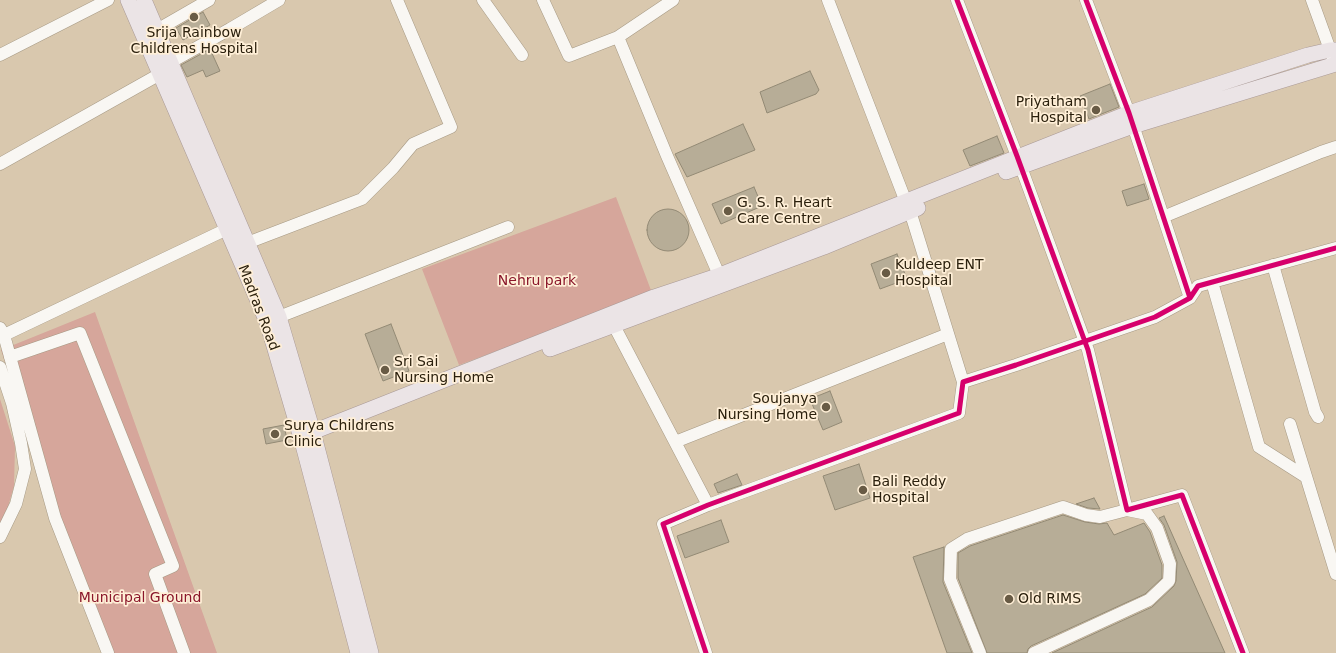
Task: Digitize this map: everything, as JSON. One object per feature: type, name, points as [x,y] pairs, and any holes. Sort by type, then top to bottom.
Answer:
[{"type":"main road","name":"Madras Road","points":[[128,0],[227,229],[273,320],[307,439],[358,653]]},
{"type":"main road","points":[[144,0],[247,243],[273,320]]},
{"type":"main road","points":[[371,653],[307,439],[611,320],[654,297],[722,280],[1019,161],[1131,119],[1308,55],[1335,58]]},
{"type":"street","points":[[0,55],[108,0]]},
{"type":"street","points":[[157,30],[209,0]]},
{"type":"street","points":[[170,62],[279,0]]},
{"type":"street","points":[[247,243],[362,198],[393,168],[413,144],[451,127],[397,0]]},
{"type":"street","points":[[483,0],[522,55]]},
{"type":"street","points":[[543,0],[569,56],[618,37],[673,0]]},
{"type":"street","points":[[706,653],[663,524],[708,505],[959,413],[963,382],[908,206],[828,0]]},
{"type":"street","points":[[957,0],[1019,161],[1088,350],[1127,510]]},
{"type":"street","points":[[1086,0],[1131,119],[1190,298]]},
{"type":"street","points":[[1312,0],[1335,58]]},
{"type":"street","points":[[618,37],[722,280]]},
{"type":"street","points":[[0,164],[160,74]]},
{"type":"street","points":[[1163,217],[1336,147]]},
{"type":"street","points":[[273,320],[508,227]]},
{"type":"street","points":[[108,653],[55,518],[10,357],[1,333],[227,229]]},
{"type":"street","points":[[963,382],[1155,317],[1190,298],[1198,286],[1336,248]]},
{"type":"street","points":[[1273,265],[1315,412],[1318,417]]},
{"type":"street","points":[[1212,282],[1259,447],[1306,477]]},
{"type":"street","points":[[611,320],[708,505]]},
{"type":"street","points":[[10,357],[80,333],[173,566],[155,574],[184,653]]},
{"type":"street","points":[[674,442],[948,334]]},
{"type":"street","points":[[0,367],[12,403],[25,469],[16,504],[0,537]]},
{"type":"street","points":[[1290,424],[1336,574]]},
{"type":"street","points":[[980,653],[950,579],[951,549],[967,539],[1063,507],[1086,515],[1100,517],[1182,495],[1243,653]]},
{"type":"street","points":[[1034,653],[1149,600],[1169,581],[1170,564],[1157,528],[1147,514],[1127,510]]},
{"type":"green space","name":"Nehru park","points":[[616,197],[652,293],[459,365],[422,269]]},
{"type":"green space","name":"Municipal Ground","points":[[95,312],[217,653],[102,653],[1,350]]},
{"type":"green space","points":[[0,399],[15,446],[14,486],[3,524],[0,528]]},
{"type":"building","points":[[203,12],[210,25],[183,40],[176,28]]},
{"type":"building","points":[[210,49],[220,71],[206,77],[203,70],[187,77],[181,65]]},
{"type":"building","points":[[810,71],[819,90],[816,94],[767,113],[760,92]]},
{"type":"building","points":[[1110,84],[1119,107],[1089,119],[1080,96]]},
{"type":"building","points":[[743,124],[755,150],[687,177],[675,154]]},
{"type":"building","points":[[997,136],[1004,153],[970,166],[963,150]]},
{"type":"building","points":[[1144,184],[1149,199],[1127,206],[1122,191]]},
{"type":"building","points":[[754,187],[762,206],[721,224],[712,204]]},
{"type":"building","points":[[668,209],[683,215],[689,230],[683,245],[668,251],[653,245],[647,230],[653,215]]},
{"type":"building","points":[[897,254],[907,279],[880,289],[871,264]]},
{"type":"building","points":[[391,324],[409,371],[383,381],[365,334]]},
{"type":"building","points":[[830,391],[842,422],[823,430],[810,399]]},
{"type":"building","points":[[284,425],[287,440],[266,444],[263,429]]},
{"type":"building","points":[[859,464],[870,498],[835,510],[823,476]]},
{"type":"building","points":[[737,474],[742,485],[718,493],[714,484]]},
{"type":"building","points":[[1094,498],[1100,509],[1088,508],[1076,504]]},
{"type":"building","points":[[1063,515],[1085,522],[1099,524],[1107,523],[1114,535],[1144,523],[1150,532],[1162,565],[1162,578],[1145,594],[1031,646],[1027,653],[987,653],[958,578],[958,553],[970,546]]},
{"type":"building","points":[[1164,516],[1225,653],[1052,653],[1152,607],[1174,586],[1176,581],[1177,562],[1164,525],[1159,518]]},
{"type":"building","points":[[721,520],[729,542],[685,558],[677,536]]},
{"type":"building","points":[[944,547],[943,582],[972,653],[947,653],[913,557]]},
{"type":"cycle path","points":[[957,0],[1017,156],[1088,350],[1127,510],[1182,495],[1243,653]]},
{"type":"cycle path","points":[[1086,0],[1129,113],[1190,298],[1198,286],[1336,248]]},
{"type":"cycle path","points":[[706,653],[663,524],[708,505],[959,413],[963,382],[1155,317],[1190,298]]},
{"type":"place","name":"Srija Rainbow Childrens Hospital","points":[[194,17]]},
{"type":"place","name":"Priyatham Hospital","points":[[1096,110]]},
{"type":"place","name":"G. S. R. Heart Care Centre","points":[[728,211]]},
{"type":"place","name":"Kuldeep ENT Hospital","points":[[886,273]]},
{"type":"place","name":"Sri Sai Nursing Home","points":[[385,370]]},
{"type":"place","name":"Soujanya Nursing Home","points":[[826,407]]},
{"type":"place","name":"Surya Childrens Clinic","points":[[275,434]]},
{"type":"place","name":"Bali Reddy Hospital","points":[[863,490]]},
{"type":"place","name":"Old RIMS","points":[[1009,599]]}]
